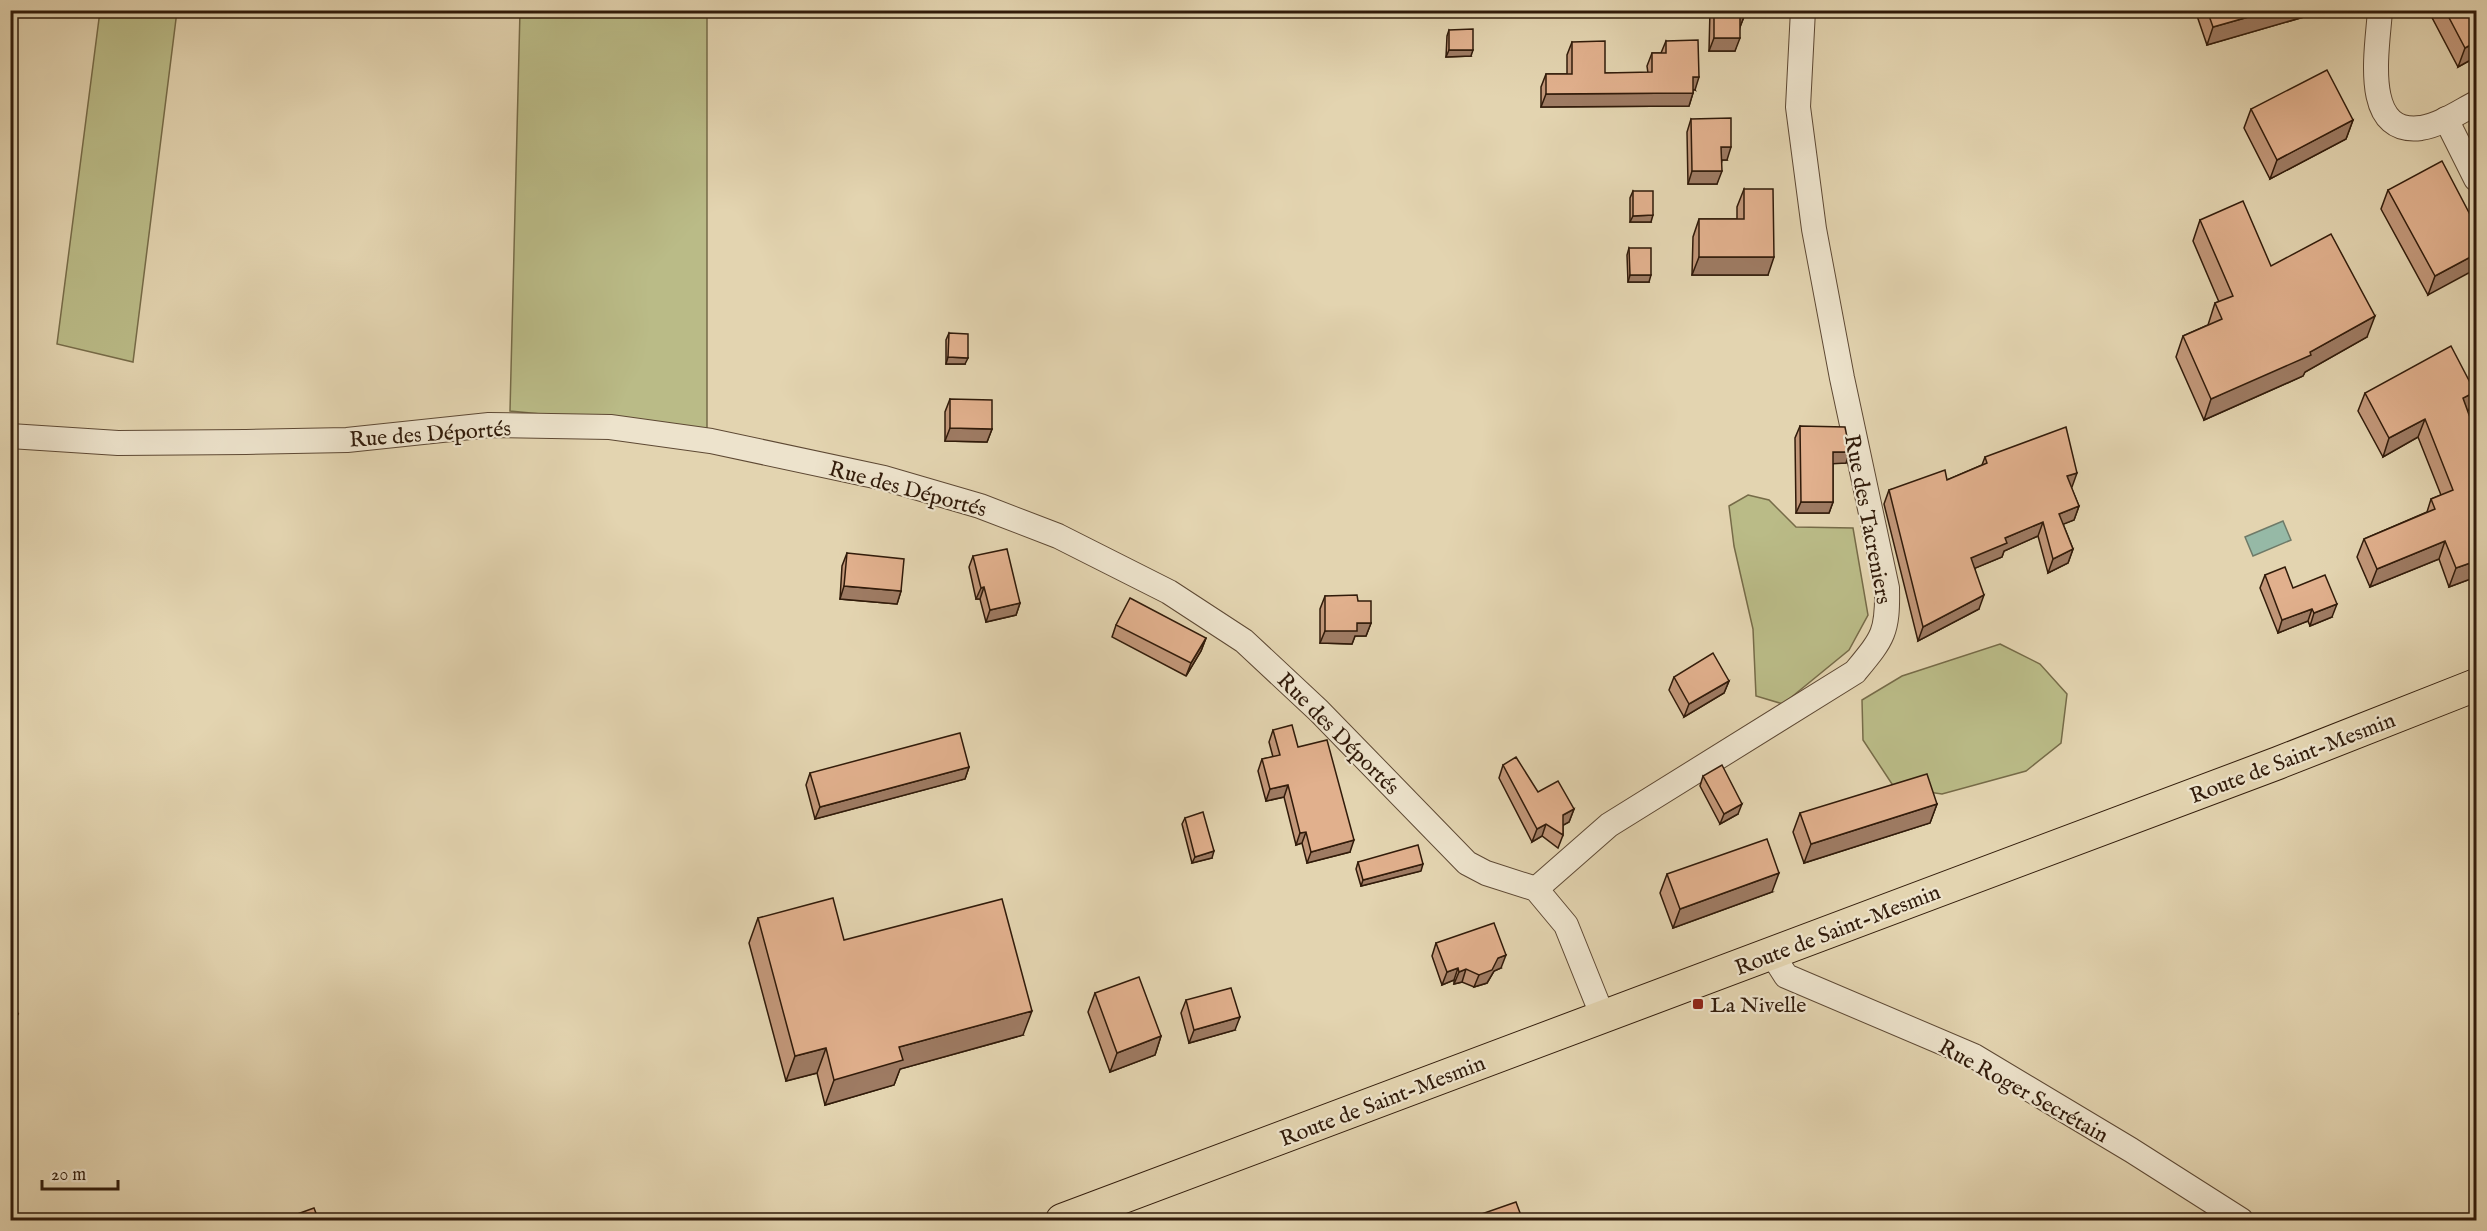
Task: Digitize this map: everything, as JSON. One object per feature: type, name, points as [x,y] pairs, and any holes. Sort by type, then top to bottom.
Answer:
[{"type":"main road","name":"Route de Saint-Mesmin","points":[[1062,1221],[1772,954],[2476,685]]},
{"type":"street","name":"Rue des Tacreniers","points":[[1536,889],[1609,825],[1854,672],[1881,640],[1887,618],[1887,588],[1842,378],[1814,229],[1798,107],[1803,10]]},
{"type":"street","points":[[2380,10],[2376,76],[2378,96],[2383,111],[2392,123],[2403,127],[2421,128],[2446,119],[2476,103]]},
{"type":"street","points":[[2446,119],[2476,179]]},
{"type":"street","name":"Rue des Déportés","points":[[10,436],[118,443],[258,442],[347,440],[489,425],[610,426],[711,441],[873,476],[980,506],[1058,536],[1169,592],[1244,641],[1320,711],[1467,863],[1486,873],[1536,889]]},
{"type":"street","points":[[1536,889],[1566,925],[1603,1017]]},
{"type":"street","name":"Rue Roger Secrétain","points":[[1772,954],[1786,976],[1974,1056],[2241,1221]]},
{"type":"shaded area","points":[[100,11],[177,11],[133,362],[57,344]]},
{"type":"shaded area","points":[[520,11],[707,11],[707,430],[510,411]]},
{"type":"shaded area","points":[[1748,495],[1769,500],[1796,527],[1853,528],[1868,615],[1849,650],[1783,704],[1756,696],[1753,629],[1734,546],[1729,506]]},
{"type":"shaded area","points":[[2283,521],[2291,540],[2253,556],[2245,537]]},
{"type":"shaded area","points":[[2000,644],[2040,664],[2067,694],[2061,743],[2026,771],[1942,794],[1894,787],[1863,740],[1862,700],[1902,676]]},
{"type":"building","points":[[1714,10],[1745,10],[1745,14],[1740,14],[1740,38],[1714,38]]},
{"type":"building","points":[[2207,10],[2273,10],[2213,27]]},
{"type":"building","points":[[2445,10],[2476,10],[2476,42],[2465,48]]},
{"type":"building","points":[[1473,29],[1473,50],[1449,50],[1449,30]]},
{"type":"building","points":[[1698,40],[1699,77],[1693,77],[1693,93],[1546,94],[1546,74],[1572,74],[1572,42],[1605,41],[1605,73],[1652,72],[1652,53],[1666,53],[1666,41]]},
{"type":"building","points":[[2327,70],[2353,120],[2277,160],[2251,109]]},
{"type":"building","points":[[1731,118],[1731,147],[1721,147],[1722,171],[1692,171],[1691,119]]},
{"type":"building","points":[[2442,161],[2476,226],[2476,254],[2435,276],[2388,190]]},
{"type":"building","points":[[1744,189],[1773,189],[1774,257],[1699,257],[1699,219],[1744,219]]},
{"type":"building","points":[[1633,191],[1653,191],[1653,215],[1633,216]]},
{"type":"building","points":[[2243,201],[2271,266],[2331,234],[2375,316],[2310,352],[2311,355],[2211,399],[2183,336],[2222,319],[2215,303],[2233,296],[2200,220]]},
{"type":"building","points":[[1629,248],[1651,248],[1651,275],[1630,275]]},
{"type":"building","points":[[949,333],[968,334],[968,358],[948,357]]},
{"type":"building","points":[[2451,346],[2475,392],[2463,398],[2476,434],[2476,531],[2472,533],[2476,545],[2476,561],[2456,568],[2445,541],[2377,569],[2364,539],[2435,509],[2431,499],[2453,490],[2425,419],[2389,438],[2365,393]]},
{"type":"building","points":[[950,399],[992,400],[992,429],[950,428]]},
{"type":"building","points":[[1800,426],[1845,427],[1850,452],[1833,452],[1833,502],[1801,502]]},
{"type":"building","points":[[2066,427],[2077,473],[2067,476],[2079,506],[2059,514],[2073,549],[2053,559],[2043,522],[2005,538],[2007,543],[1971,558],[1984,595],[1923,627],[1889,490],[1945,470],[1947,480],[1987,463],[1985,457]]},
{"type":"building","points":[[1007,549],[1020,603],[990,610],[984,587],[981,588],[973,556]]},
{"type":"building","points":[[847,553],[904,559],[901,591],[844,586]]},
{"type":"building","points":[[2285,567],[2293,588],[2325,575],[2337,604],[2314,613],[2312,609],[2282,620],[2265,575]]},
{"type":"building","points":[[1357,595],[1358,601],[1371,601],[1371,623],[1357,623],[1357,631],[1325,631],[1325,596]]},
{"type":"building","points":[[1130,598],[1206,638],[1191,663],[1116,625]]},
{"type":"building","points":[[1713,653],[1729,681],[1689,704],[1674,677]]},
{"type":"building","points":[[1292,725],[1298,747],[1327,740],[1354,840],[1311,852],[1306,832],[1300,833],[1288,785],[1270,789],[1262,759],[1280,755],[1273,730]]},
{"type":"building","points":[[960,733],[969,767],[820,807],[810,773]]},
{"type":"building","points":[[1516,757],[1538,792],[1558,781],[1574,809],[1563,815],[1563,835],[1546,824],[1537,829],[1503,765]]},
{"type":"building","points":[[1722,765],[1742,804],[1724,814],[1703,776]]},
{"type":"building","points":[[1927,774],[1937,804],[1811,844],[1800,813]]},
{"type":"building","points":[[1203,812],[1214,851],[1195,857],[1185,818]]},
{"type":"building","points":[[1767,839],[1779,873],[1680,909],[1667,874]]},
{"type":"building","points":[[1418,845],[1423,864],[1363,880],[1358,862]]},
{"type":"building","points":[[833,898],[844,940],[1002,899],[1032,1011],[899,1047],[903,1060],[834,1080],[826,1048],[795,1056],[758,918]]},
{"type":"building","points":[[1494,923],[1506,955],[1498,958],[1492,970],[1479,975],[1466,969],[1459,972],[1458,968],[1447,972],[1436,943]]},
{"type":"building","points":[[1139,977],[1161,1036],[1117,1053],[1095,993]]},
{"type":"building","points":[[10,986],[18,1014],[10,1016]]},
{"type":"building","points":[[1231,988],[1240,1017],[1194,1030],[1186,1000]]},
{"type":"building","points":[[1516,1202],[1523,1221],[1470,1221],[1470,1218]]},
{"type":"building","points":[[314,1208],[319,1221],[278,1221]]},
{"type":"place","name":"La Nivelle","points":[[1698,1004]]}]
